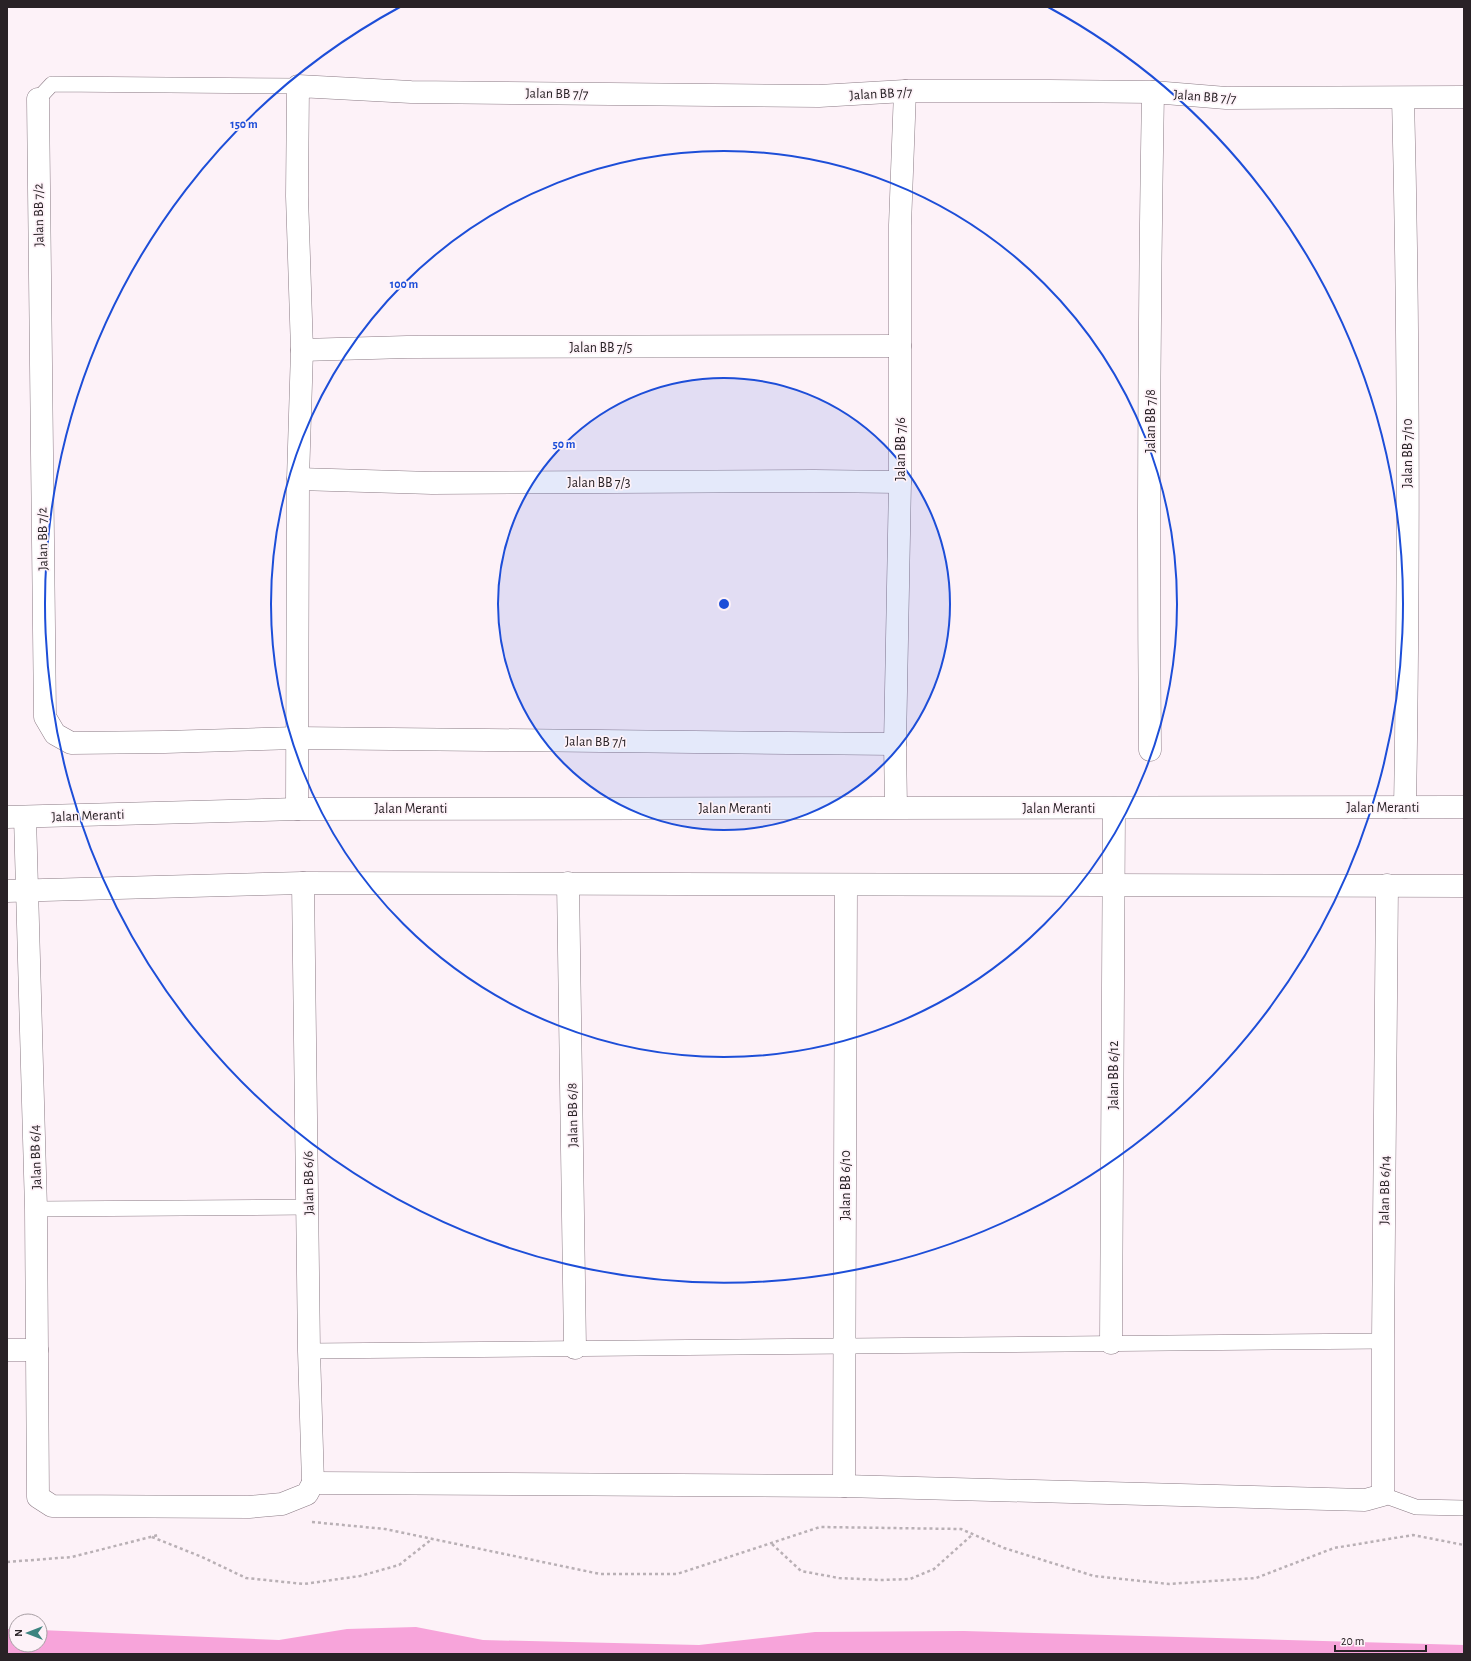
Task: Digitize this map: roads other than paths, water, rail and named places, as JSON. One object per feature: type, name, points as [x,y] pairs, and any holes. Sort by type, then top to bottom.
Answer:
[{"type":"street","name":"Jalan BB 7/7","points":[[298,86],[411,92],[820,96],[905,91],[1154,92],[1226,98],[1464,97]]},
{"type":"street","points":[[297,809],[296,738],[298,479],[302,350],[297,196],[298,86]]},
{"type":"street","name":"Jalan BB 7/6","points":[[896,807],[895,744],[900,482],[900,225],[905,91]]},
{"type":"street","name":"Jalan BB 7/8","points":[[1150,750],[1149,566],[1151,211],[1154,92]]},
{"type":"street","name":"Jalan BB 7/10","points":[[1403,98],[1406,225],[1408,637],[1405,807]]},
{"type":"street","name":"Jalan BB 7/2","points":[[38,99],[45,717],[55,734],[72,743],[296,738]]},
{"type":"street","name":"Jalan BB 7/5","points":[[302,350],[407,347],[900,346]]},
{"type":"street","name":"Jalan BB 7/3","points":[[298,479],[432,483],[806,481],[900,482]]},
{"type":"street","name":"Jalan BB 7/1","points":[[296,738],[895,744]]},
{"type":"street","name":"Jalan Meranti","points":[[16,817],[297,809],[1464,807]]},
{"type":"street","name":"Jalan BB 6/12","points":[[1111,1343],[1114,808]]},
{"type":"street","name":"Jalan BB 6/4","points":[[16,817],[17,892],[36,1209],[38,1497],[52,1506],[249,1507],[282,1504],[307,1494],[313,1483]]},
{"type":"street","points":[[17,892],[303,883],[1464,886]]},
{"type":"street","name":"Jalan BB 6/6","points":[[303,883],[309,1351],[313,1483]]},
{"type":"street","name":"Jalan BB 6/8","points":[[568,883],[575,1348]]},
{"type":"street","name":"Jalan BB 6/10","points":[[844,1486],[846,885]]},
{"type":"street","name":"Jalan BB 6/14","points":[[1383,1495],[1387,885]]},
{"type":"street","points":[[7,1350],[37,1350]]},
{"type":"street","points":[[313,1483],[844,1486],[1365,1500],[1383,1495]]},
{"type":"lane","points":[[38,99],[52,84],[298,86]]},
{"type":"lane","points":[[36,1209],[308,1207]]},
{"type":"lane","points":[[309,1351],[1383,1341]]},
{"type":"lane","points":[[1383,1495],[1416,1507],[1464,1508]]}]
